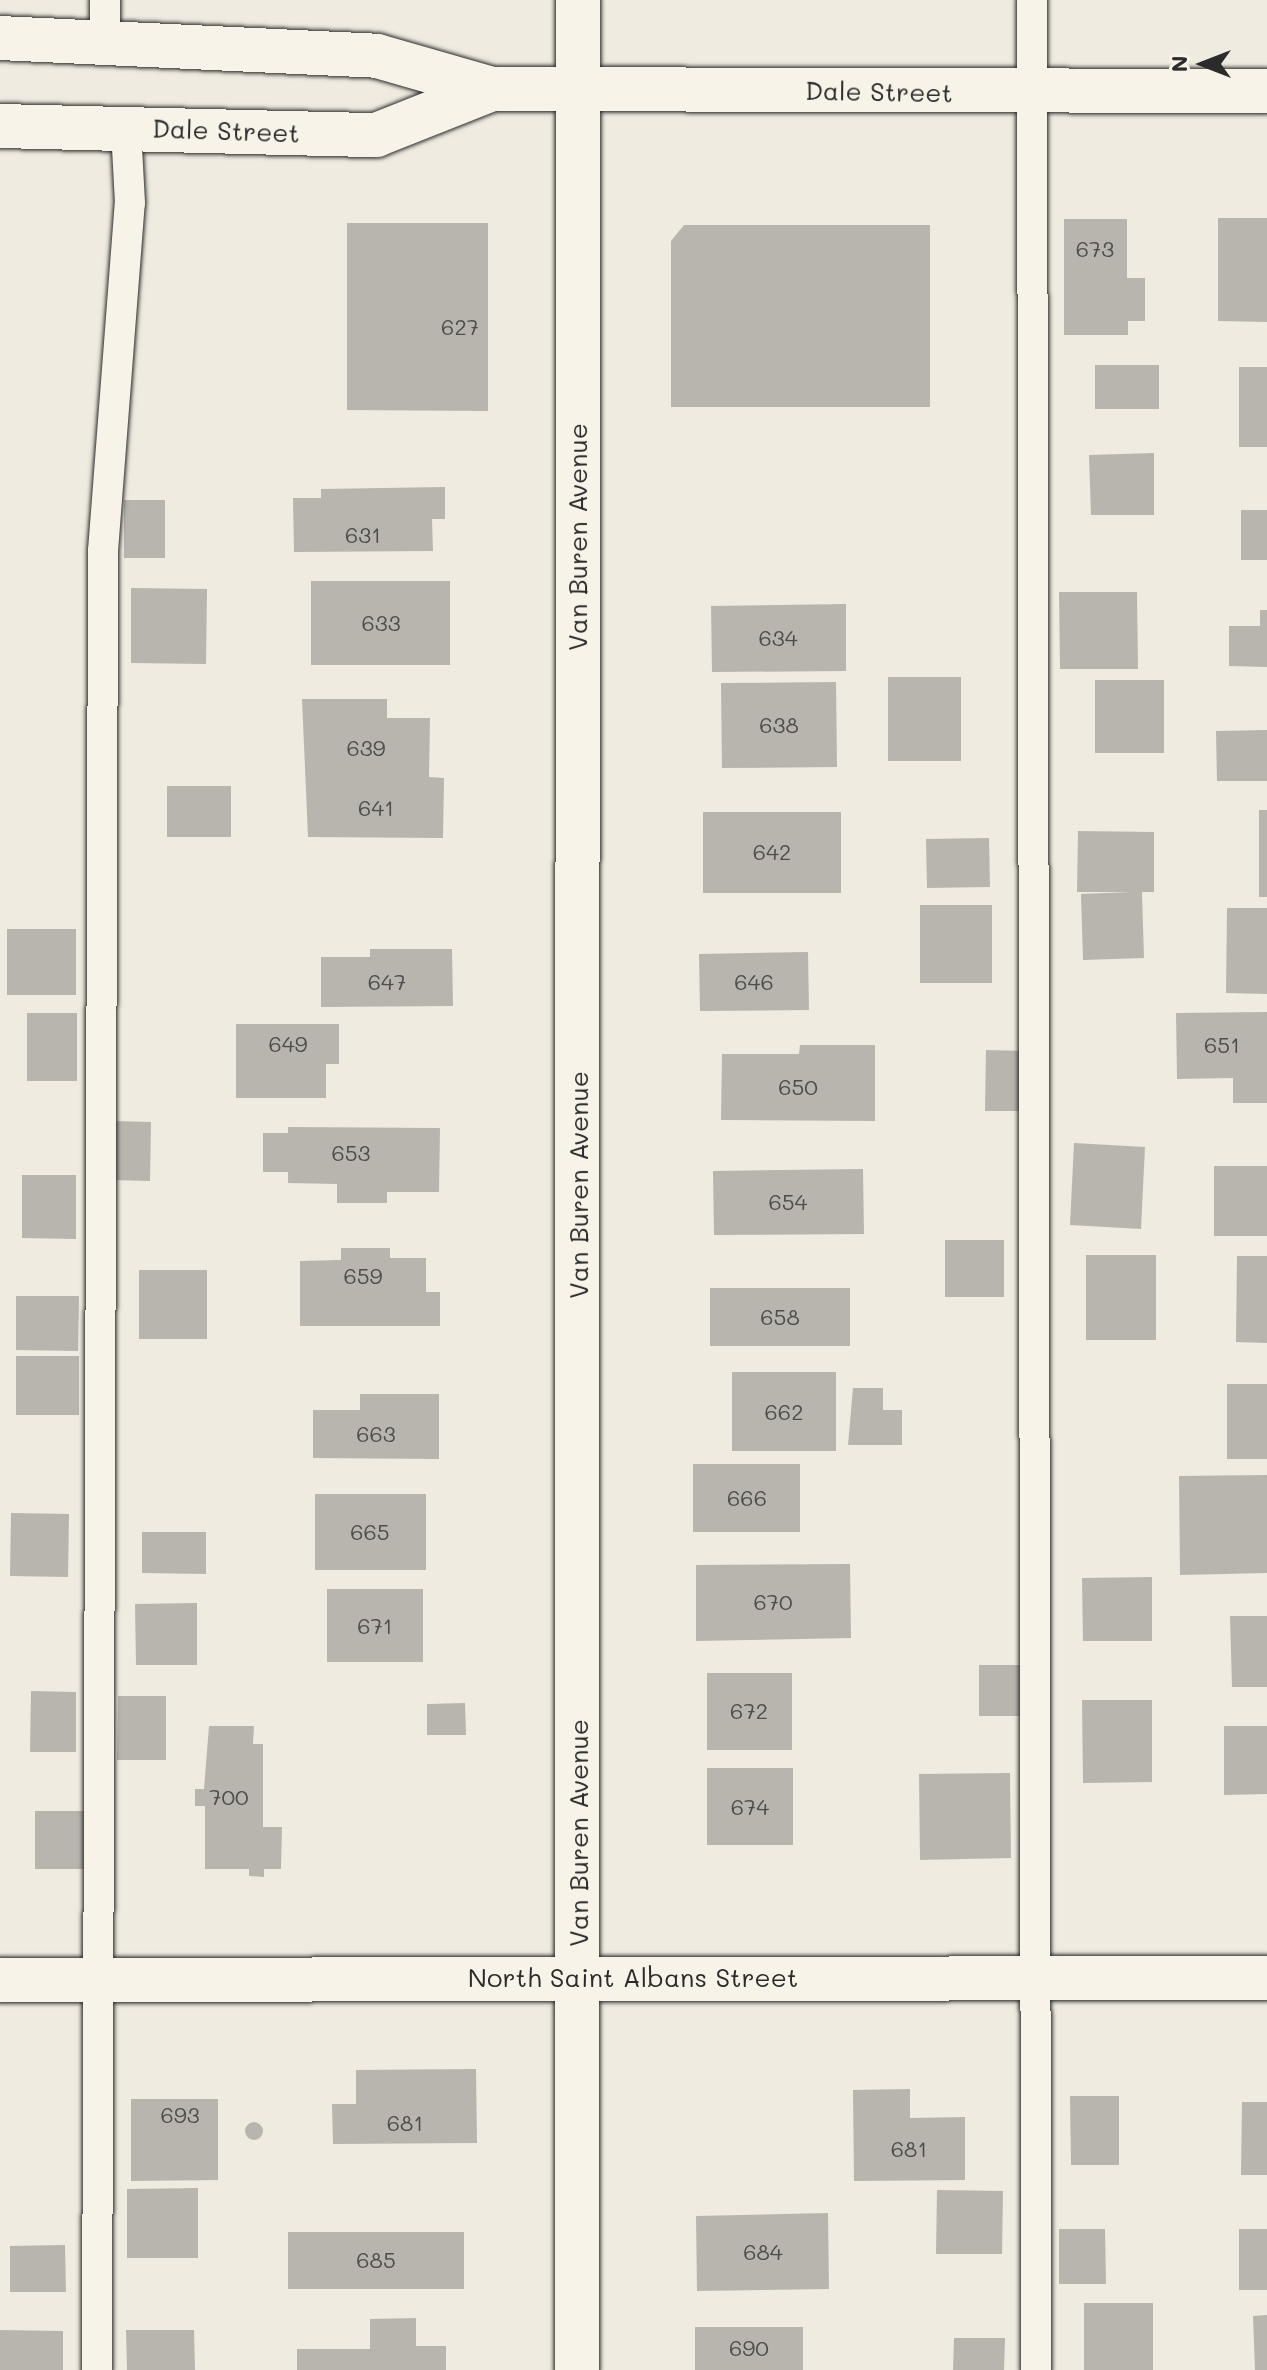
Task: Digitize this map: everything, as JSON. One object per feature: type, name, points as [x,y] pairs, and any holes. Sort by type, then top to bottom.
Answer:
[{"type":"street","name":"Van Buren Avenue","points":[[577,2370],[578,0]]},
{"type":"street","name":"Dale Street","points":[[0,38],[377,56],[492,89],[1031,94],[1267,91]]},
{"type":"street","name":"Dale Street","points":[[0,126],[376,135],[492,89]]},
{"type":"street","name":"North Saint Albans Street","points":[[0,1980],[1267,1978]]},
{"type":"lane","points":[[105,0],[105,44]]},
{"type":"lane","points":[[1032,0],[1036,2370]]},
{"type":"lane","points":[[97,2370],[103,551],[130,203],[126,129]]},
{"type":"building","points":[[1218,218],[1267,218],[1267,322],[1218,321]]},
{"type":"building","points":[[1064,219],[1127,219],[1127,278],[1145,278],[1145,321],[1128,321],[1128,335],[1064,335]]},
{"type":"building","points":[[347,223],[488,223],[488,411],[347,410]]},
{"type":"building","points":[[684,225],[930,225],[930,407],[671,407],[671,241]]},
{"type":"building","points":[[1095,365],[1159,365],[1159,409],[1095,409]]},
{"type":"building","points":[[1239,367],[1267,367],[1267,447],[1239,447]]},
{"type":"building","points":[[1154,453],[1154,515],[1091,515],[1089,455]]},
{"type":"building","points":[[445,487],[445,519],[432,519],[433,551],[294,552],[293,498],[321,498],[321,489]]},
{"type":"building","points":[[124,500],[165,500],[165,558],[124,558]]},
{"type":"building","points":[[1241,510],[1267,510],[1267,560],[1241,560]]},
{"type":"building","points":[[311,581],[450,581],[450,665],[311,665]]},
{"type":"building","points":[[131,588],[207,589],[206,664],[131,663]]},
{"type":"building","points":[[1059,592],[1137,592],[1138,669],[1060,669]]},
{"type":"building","points":[[846,604],[846,671],[712,672],[711,606]]},
{"type":"building","points":[[1260,610],[1267,610],[1267,667],[1229,666],[1229,626],[1260,626]]},
{"type":"building","points":[[888,677],[961,677],[961,761],[888,761]]},
{"type":"building","points":[[1095,680],[1164,680],[1164,753],[1095,753]]},
{"type":"building","points":[[836,682],[837,767],[722,768],[721,683]]},
{"type":"building","points":[[302,699],[387,699],[387,718],[430,718],[429,777],[444,778],[443,838],[308,837]]},
{"type":"building","points":[[1267,730],[1267,781],[1217,781],[1216,731]]},
{"type":"building","points":[[167,786],[231,786],[231,837],[167,837]]},
{"type":"building","points":[[1259,810],[1267,810],[1267,897],[1259,897]]},
{"type":"building","points":[[703,812],[841,812],[841,893],[703,893]]},
{"type":"building","points":[[1078,831],[1154,832],[1154,892],[1142,892],[1144,958],[1083,960],[1081,894],[1131,892],[1077,892]]},
{"type":"building","points":[[989,838],[990,887],[927,888],[926,839]]},
{"type":"building","points":[[920,905],[992,905],[992,983],[920,983]]},
{"type":"building","points":[[1227,908],[1267,908],[1267,994],[1226,993]]},
{"type":"building","points":[[7,929],[76,929],[76,995],[7,995]]},
{"type":"building","points":[[370,949],[452,949],[453,1006],[321,1007],[321,957],[370,957]]},
{"type":"building","points":[[808,952],[809,1010],[700,1011],[699,954]]},
{"type":"building","points":[[1267,1012],[1267,1103],[1233,1103],[1233,1078],[1177,1079],[1176,1013]]},
{"type":"building","points":[[27,1013],[77,1013],[77,1081],[27,1081]]},
{"type":"building","points":[[236,1024],[339,1024],[339,1064],[326,1064],[326,1098],[236,1098]]},
{"type":"building","points":[[800,1045],[875,1045],[875,1121],[721,1120],[722,1054],[799,1054]]},
{"type":"building","points":[[986,1050],[1029,1051],[1028,1111],[985,1111]]},
{"type":"building","points":[[113,1121],[151,1122],[150,1181],[112,1180]]},
{"type":"building","points":[[288,1127],[440,1128],[439,1192],[387,1192],[387,1203],[337,1203],[337,1184],[288,1183],[288,1172],[263,1172],[263,1133],[288,1133]]},
{"type":"building","points":[[1074,1143],[1145,1147],[1141,1229],[1070,1225]]},
{"type":"building","points":[[1214,1166],[1267,1166],[1267,1236],[1214,1236]]},
{"type":"building","points":[[863,1169],[864,1234],[714,1235],[713,1171]]},
{"type":"building","points":[[22,1175],[76,1175],[76,1239],[22,1238]]},
{"type":"building","points":[[945,1240],[1004,1240],[1004,1297],[945,1297]]},
{"type":"building","points":[[341,1248],[390,1248],[390,1258],[426,1258],[426,1292],[440,1292],[440,1326],[300,1326],[300,1261],[341,1260]]},
{"type":"building","points":[[1086,1255],[1156,1255],[1156,1340],[1086,1340]]},
{"type":"building","points":[[1237,1256],[1267,1256],[1267,1343],[1236,1342]]},
{"type":"building","points":[[139,1270],[207,1270],[207,1339],[139,1339]]},
{"type":"building","points":[[710,1288],[850,1288],[850,1346],[710,1346]]},
{"type":"building","points":[[16,1296],[79,1296],[78,1351],[16,1350]]},
{"type":"building","points":[[16,1356],[79,1356],[79,1415],[16,1415]]},
{"type":"building","points":[[732,1372],[836,1372],[836,1451],[732,1451]]},
{"type":"building","points":[[1227,1384],[1267,1384],[1267,1459],[1227,1459]]},
{"type":"building","points":[[853,1388],[883,1388],[883,1410],[902,1410],[902,1445],[848,1445]]},
{"type":"building","points":[[360,1394],[439,1394],[439,1459],[313,1458],[313,1410],[360,1410]]},
{"type":"building","points":[[693,1464],[800,1464],[800,1532],[693,1532]]},
{"type":"building","points":[[1267,1475],[1267,1573],[1180,1575],[1179,1476]]},
{"type":"building","points":[[315,1494],[426,1494],[426,1570],[315,1570]]},
{"type":"building","points":[[11,1513],[69,1514],[68,1577],[10,1576]]},
{"type":"building","points":[[142,1532],[206,1532],[206,1574],[142,1573]]},
{"type":"building","points":[[850,1564],[851,1638],[696,1641],[696,1565]]},
{"type":"building","points":[[1152,1577],[1152,1641],[1083,1641],[1082,1578]]},
{"type":"building","points":[[327,1589],[423,1589],[423,1662],[327,1662]]},
{"type":"building","points":[[197,1603],[197,1665],[136,1665],[135,1604]]},
{"type":"building","points":[[1230,1616],[1267,1616],[1267,1687],[1232,1687]]},
{"type":"building","points":[[979,1665],[1021,1665],[1020,1716],[979,1716]]},
{"type":"building","points":[[707,1673],[792,1673],[792,1750],[707,1750]]},
{"type":"building","points":[[31,1691],[76,1692],[76,1752],[30,1752]]},
{"type":"building","points":[[118,1696],[166,1696],[166,1760],[117,1760]]},
{"type":"building","points":[[1082,1700],[1152,1700],[1152,1782],[1083,1783]]},
{"type":"building","points":[[465,1703],[466,1735],[427,1735],[427,1704]]},
{"type":"building","points":[[209,1726],[254,1726],[253,1744],[263,1744],[263,1827],[282,1827],[281,1869],[264,1869],[264,1877],[249,1876],[249,1869],[205,1869],[205,1806],[195,1806],[195,1789],[204,1789]]},
{"type":"building","points":[[1224,1726],[1267,1726],[1267,1794],[1224,1795]]},
{"type":"building","points":[[707,1768],[793,1768],[793,1845],[707,1845]]},
{"type":"building","points":[[1010,1773],[1011,1858],[920,1860],[919,1774]]},
{"type":"building","points":[[35,1811],[85,1811],[85,1869],[35,1869]]},
{"type":"building","points":[[476,2069],[477,2143],[333,2144],[332,2104],[356,2104],[356,2070]]},
{"type":"building","points":[[910,2089],[910,2118],[965,2117],[965,2180],[854,2181],[853,2090]]},
{"type":"building","points":[[1070,2096],[1119,2096],[1119,2165],[1071,2165]]},
{"type":"building","points":[[131,2099],[218,2099],[218,2180],[131,2181]]},
{"type":"building","points":[[1242,2102],[1267,2102],[1267,2175],[1241,2175]]},
{"type":"building","points":[[250,2122],[258,2122],[263,2131],[261,2138],[250,2140],[245,2135],[245,2127]]},
{"type":"building","points":[[198,2188],[198,2258],[127,2258],[127,2189]]},
{"type":"building","points":[[937,2190],[1003,2191],[1002,2254],[936,2254]]},
{"type":"building","points":[[828,2213],[829,2289],[697,2291],[696,2216]]},
{"type":"building","points":[[1059,2229],[1105,2229],[1106,2284],[1059,2284]]},
{"type":"building","points":[[1239,2229],[1267,2229],[1267,2290],[1239,2290]]},
{"type":"building","points":[[288,2232],[464,2232],[464,2289],[288,2289]]},
{"type":"building","points":[[65,2245],[66,2292],[10,2292],[10,2246]]},
{"type":"building","points":[[1084,2303],[1153,2303],[1153,2370],[1084,2370]]},
{"type":"building","points":[[1267,2315],[1267,2370],[1255,2370],[1253,2316]]},
{"type":"building","points":[[416,2318],[416,2346],[446,2346],[446,2370],[297,2370],[297,2349],[370,2349],[370,2319]]},
{"type":"building","points":[[695,2327],[803,2327],[803,2370],[695,2370]]},
{"type":"building","points":[[0,2330],[63,2331],[63,2370],[0,2370]]},
{"type":"building","points":[[126,2330],[194,2330],[195,2370],[127,2370]]},
{"type":"building","points":[[954,2338],[1005,2338],[1004,2370],[953,2370]]}]
